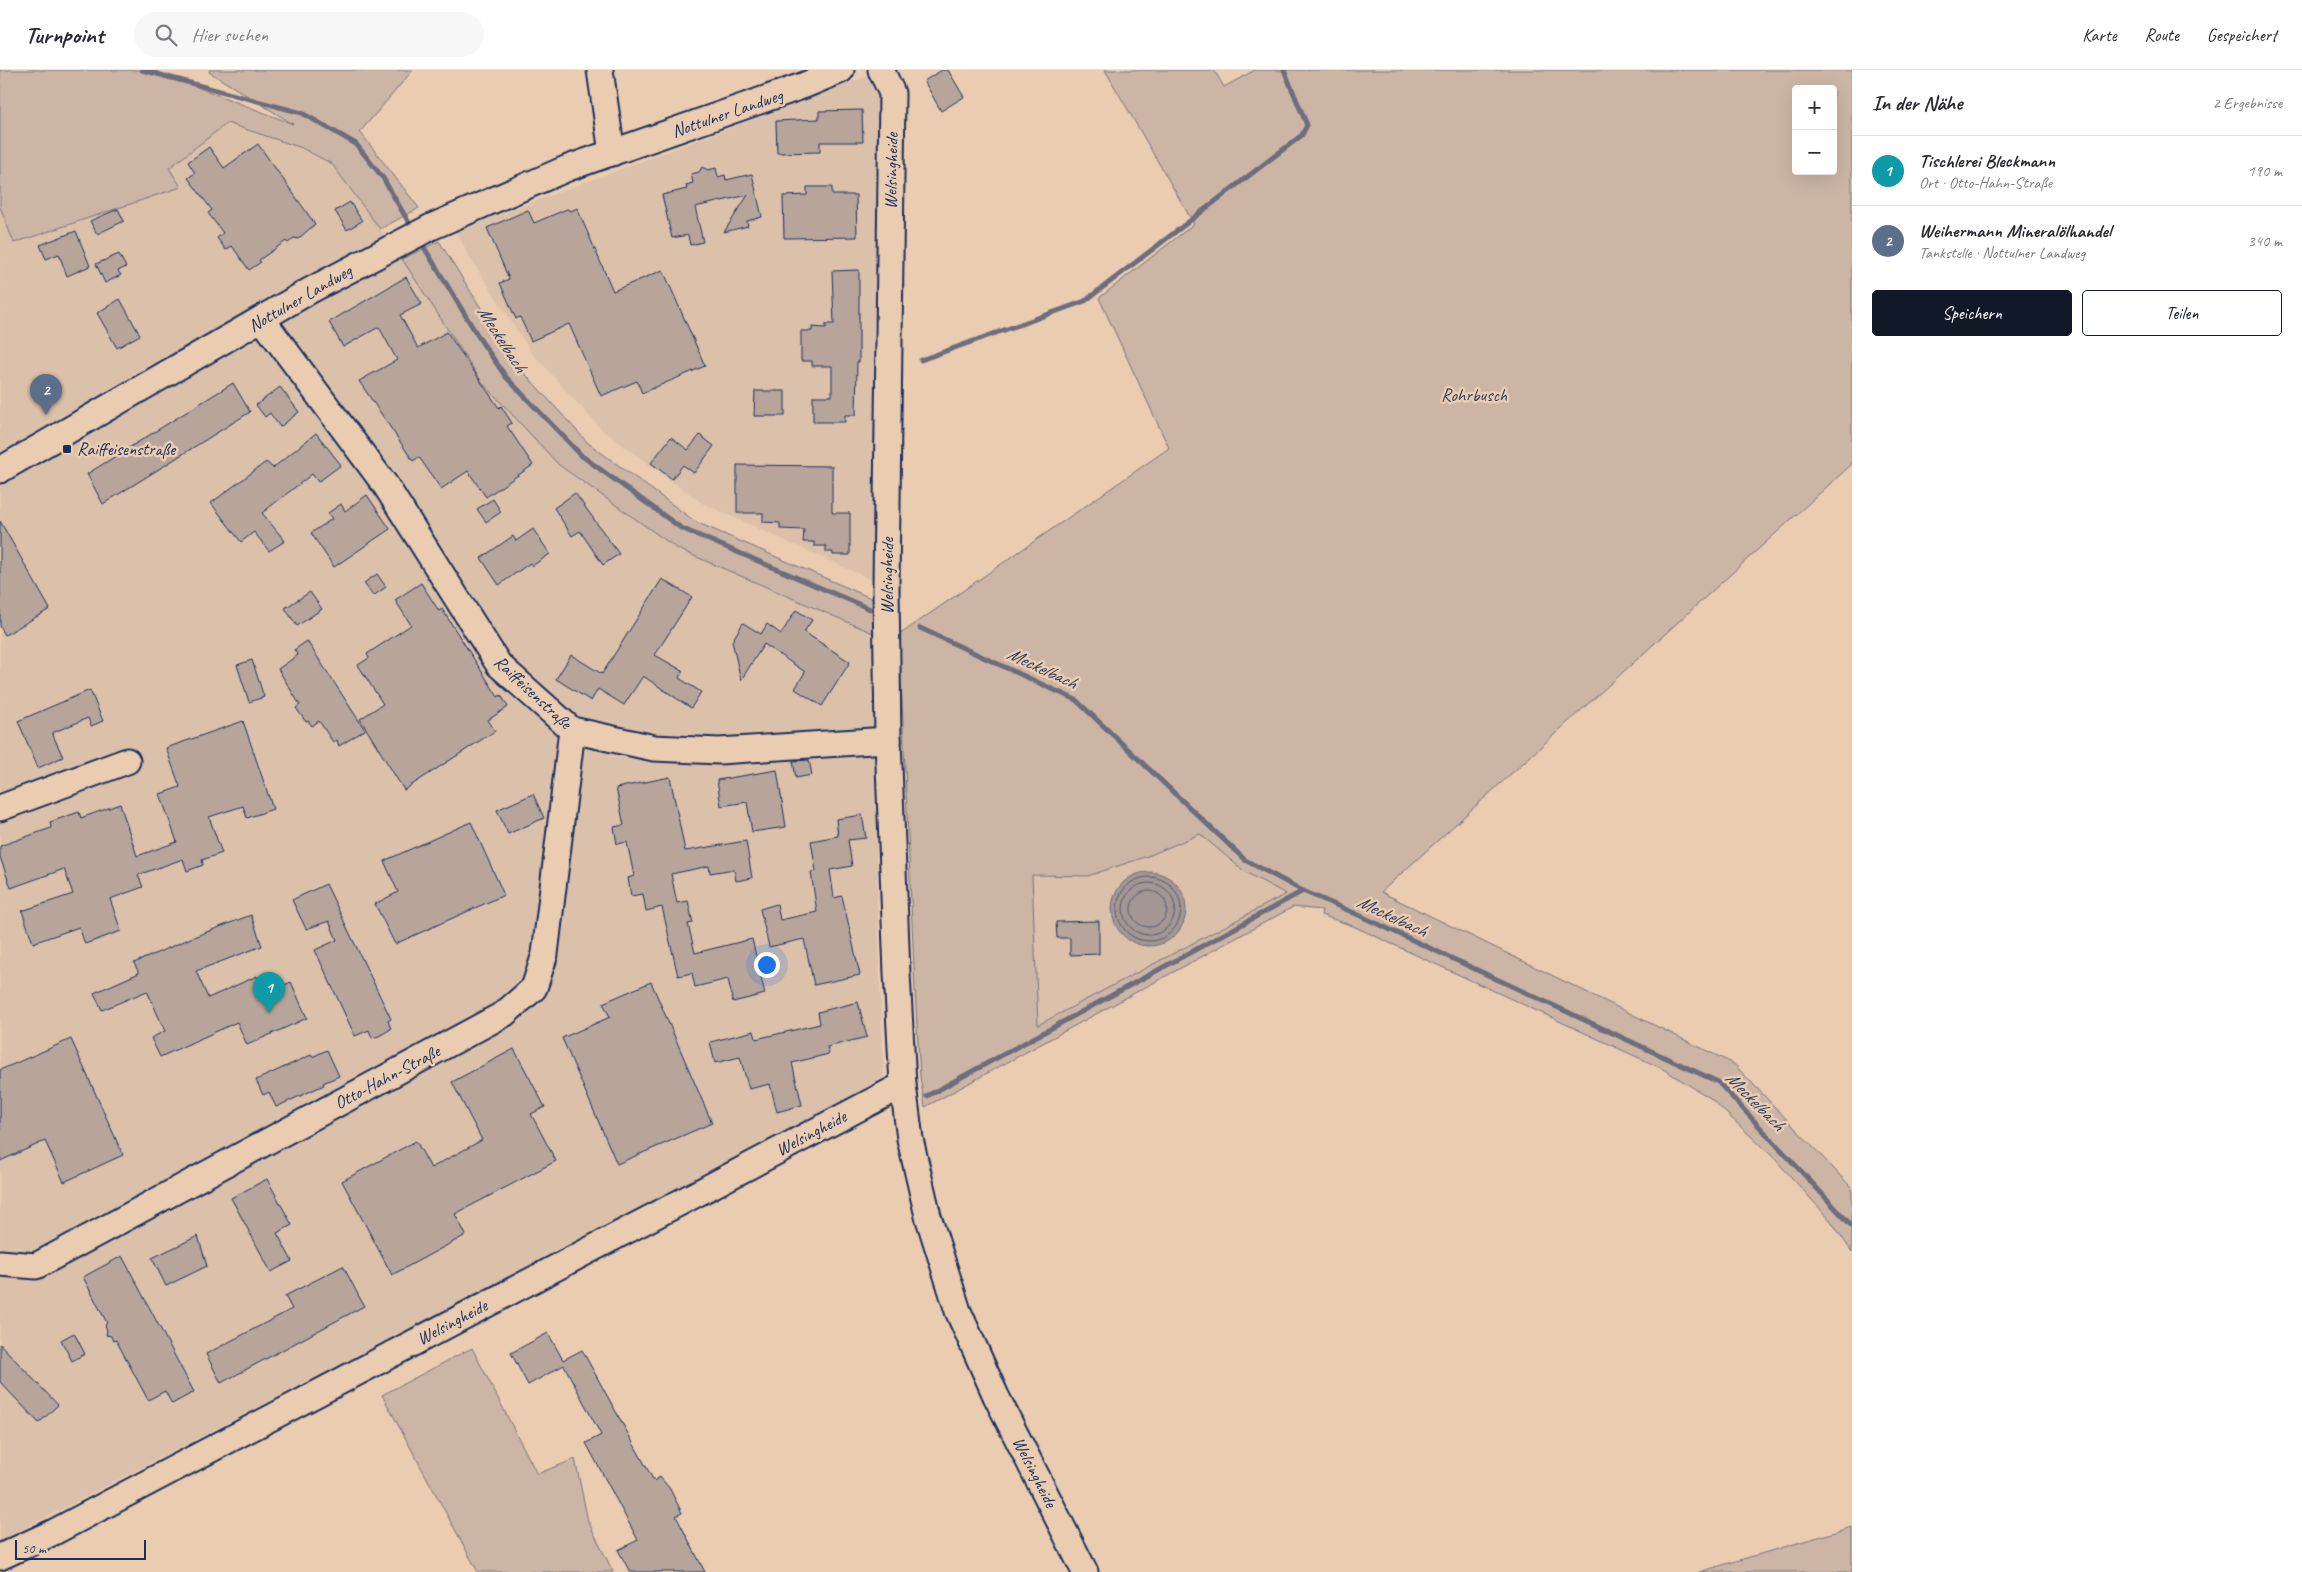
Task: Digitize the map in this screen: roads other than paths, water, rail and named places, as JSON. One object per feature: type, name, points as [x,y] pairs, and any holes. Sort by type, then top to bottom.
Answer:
[{"type":"street","points":[[600,70],[612,153]]},
{"type":"street","name":"Nottulner Landweg","points":[[0,470],[311,290],[431,227],[568,168],[805,85],[841,70]]},
{"type":"street","name":"Welsingheide","points":[[881,70],[892,93],[886,588],[888,740],[904,1085],[910,1139],[922,1193],[958,1311],[996,1396],[1085,1572]]},
{"type":"street","name":"Raiffeisenstraße","points":[[262,319],[386,486],[499,665],[572,730],[654,748],[719,751],[888,740]]},
{"type":"street","name":"Otto-Hahn-Straße","points":[[0,1263],[36,1266],[504,1014],[534,988],[545,954],[572,730]]},
{"type":"street","points":[[0,808],[127,761]]},
{"type":"street","name":"Welsingheide","points":[[0,1557],[54,1532],[904,1085]]},
{"type":"water","points":[[1142,872],[1156,872],[1170,878],[1180,888],[1186,902],[1184,923],[1170,940],[1156,946],[1142,946],[1128,940],[1118,930],[1112,916],[1112,902],[1118,888],[1128,878]]},
{"type":"waterway","name":"Meckelbach","points":[[142,70],[302,113],[356,144],[383,178],[412,228]]},
{"type":"waterway","points":[[921,360],[1085,301],[1302,135],[1307,125],[1284,70]]},
{"type":"waterway","name":"Meckelbach","points":[[419,239],[481,341],[506,377],[582,456],[681,528],[870,609]]},
{"type":"waterway","name":"Meckelbach","points":[[920,628],[1076,700],[1245,860],[1303,891],[1718,1082],[1852,1226]]},
{"type":"waterway","points":[[927,1096],[1303,891]]},
{"type":"place","name":"Weihermann Mineralölhandel","points":[[46,415]]},
{"type":"place","name":"Raiffeisenstraße","points":[[67,449]]},
{"type":"place","name":"Tischlerei Bleckmann","points":[[269,1013]]},
{"type":"park label","name":"Rohrbusch","points":[[1474,395]]}]
